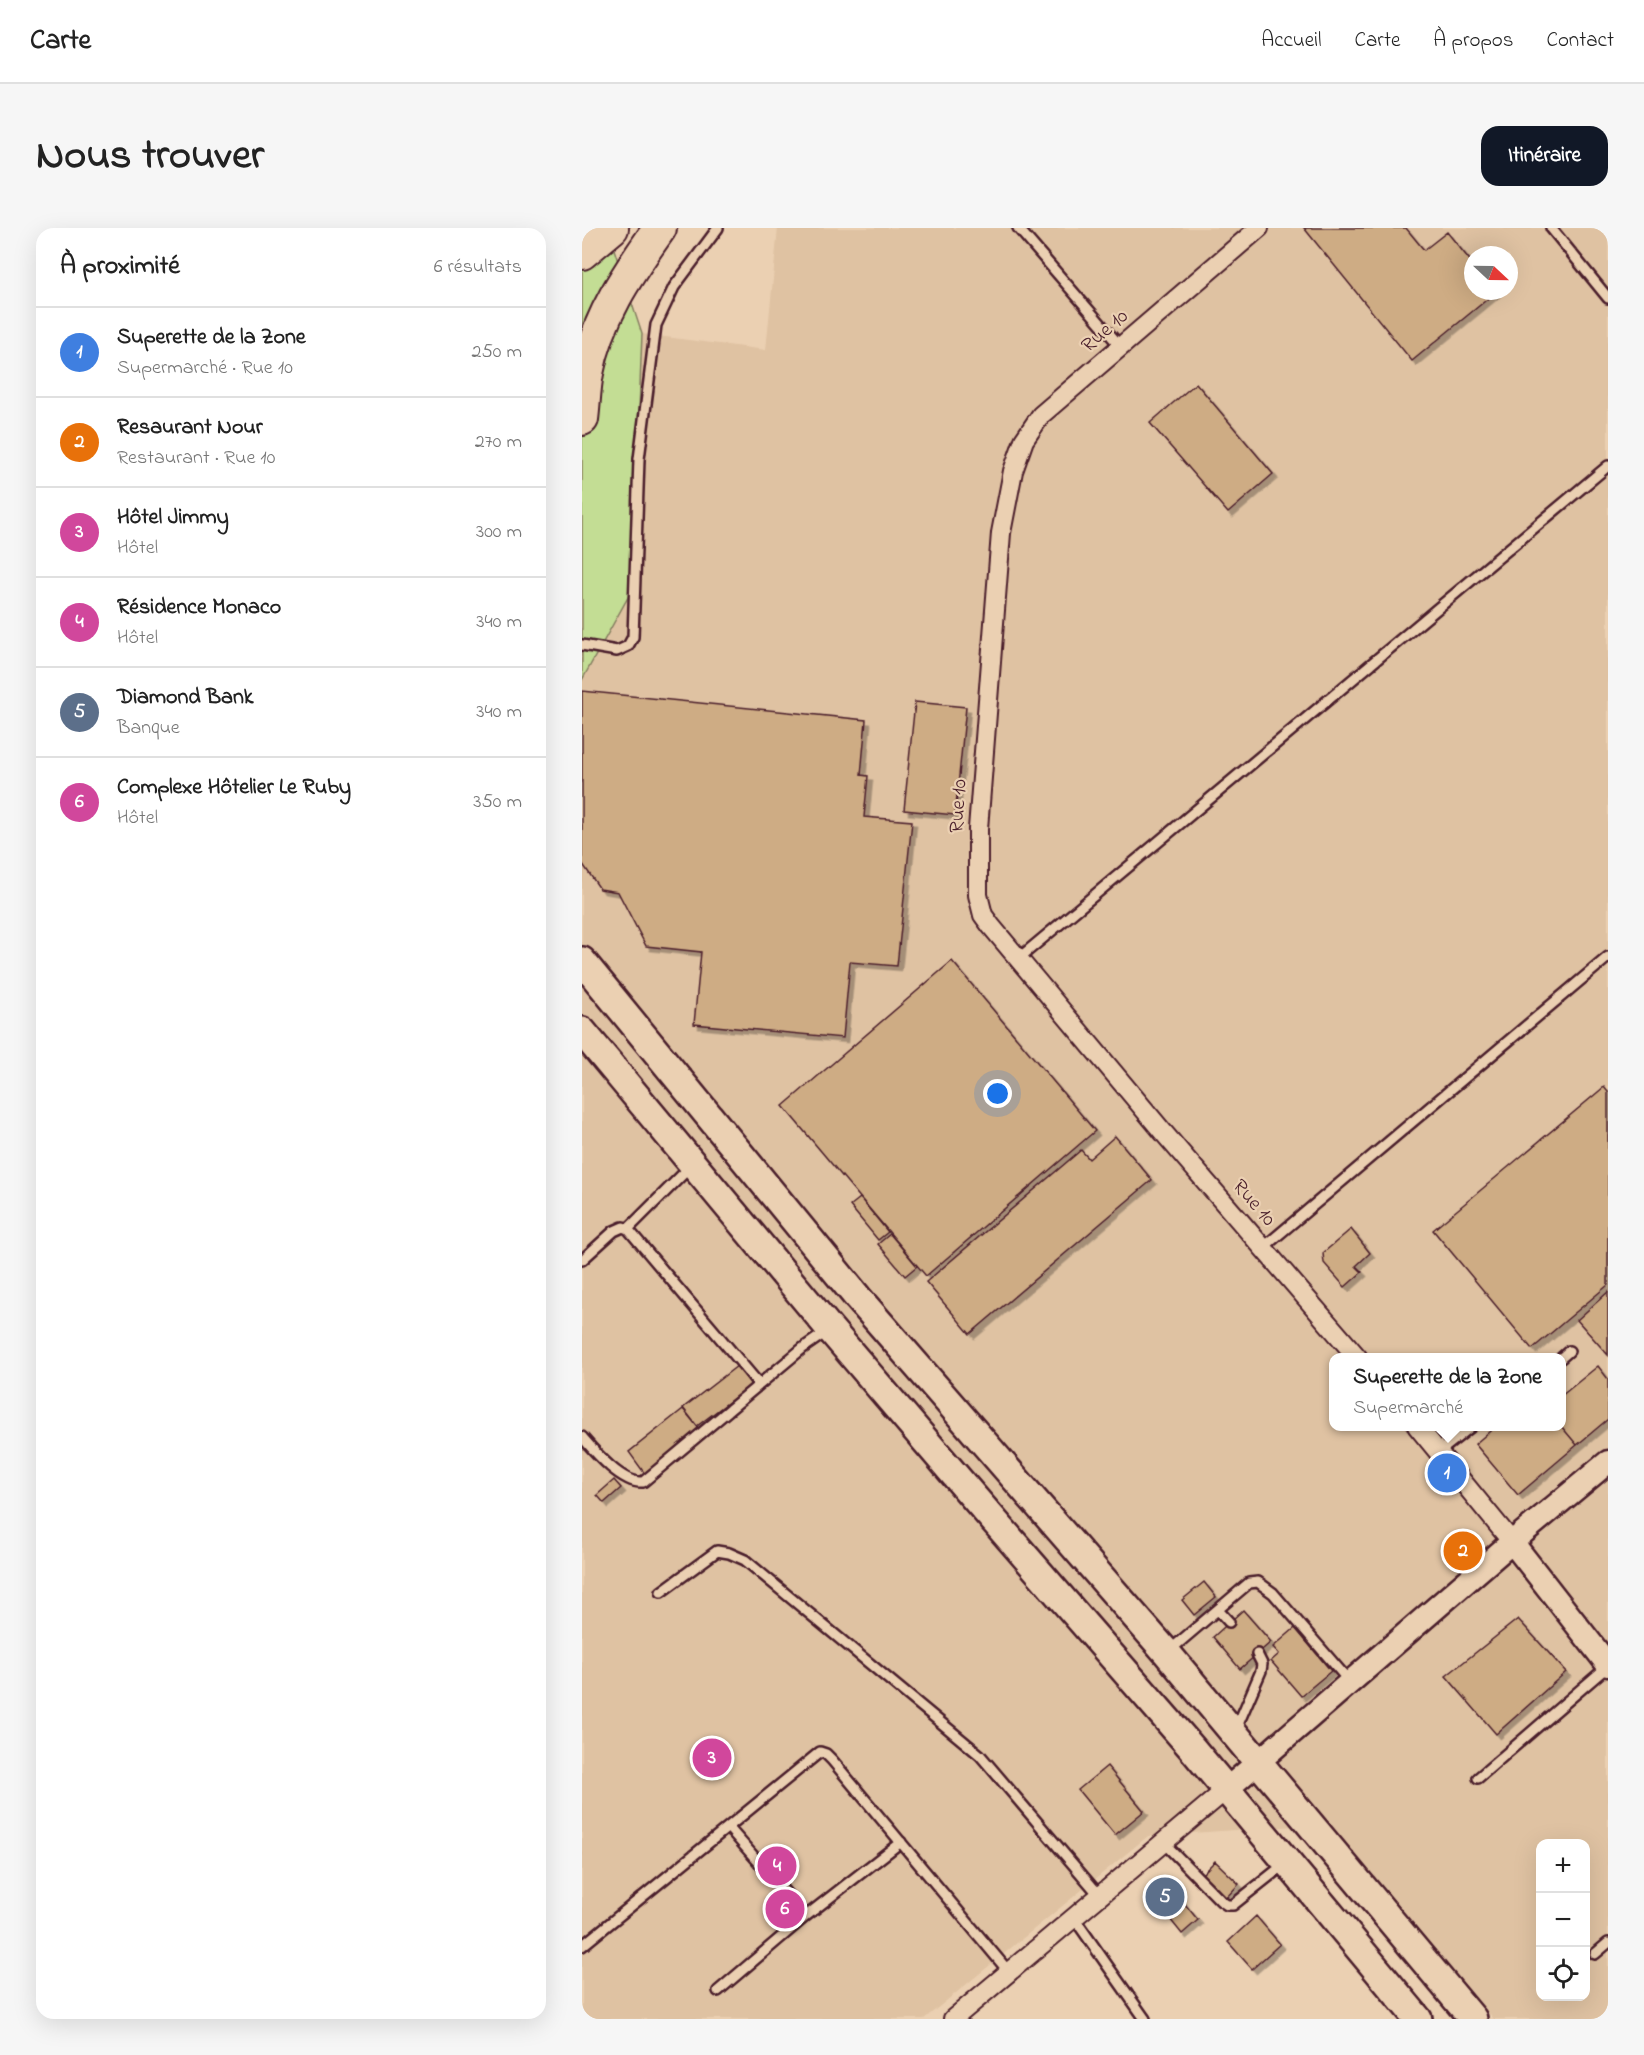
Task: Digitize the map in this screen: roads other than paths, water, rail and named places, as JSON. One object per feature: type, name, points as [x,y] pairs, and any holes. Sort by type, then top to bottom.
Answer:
[{"type":"highway","points":[[582,253],[612,228]]},
{"type":"highway","points":[[582,419],[586,373],[595,341],[610,303],[660,228]]},
{"type":"main road","points":[[582,961],[858,1298],[1167,1653],[1473,2019]]},
{"type":"main road","points":[[582,1031],[830,1329],[1227,1789],[1418,2019]]},
{"type":"street","name":"Rue 10","points":[[1260,228],[1119,346],[1041,415],[1024,440],[1013,471],[1001,533],[978,829],[978,895],[983,915],[1018,959],[1163,1132],[1264,1246],[1354,1353]]},
{"type":"street","points":[[1421,1431],[1512,1542],[1608,1666]]},
{"type":"street","points":[[963,2016],[1009,1972],[1164,1844],[1512,1542],[1608,1462]]},
{"type":"street","points":[[1198,1815],[1206,1786],[1202,1760]]},
{"type":"lane","points":[[582,645],[617,651],[628,646],[633,637],[639,459],[656,325],[674,287],[718,228]]},
{"type":"lane","points":[[1018,228],[1119,346]]},
{"type":"lane","points":[[1551,228],[1608,298]]},
{"type":"lane","points":[[1018,959],[1608,466]]},
{"type":"lane","points":[[1264,1246],[1608,957]]},
{"type":"lane","points":[[628,1229],[693,1164]]},
{"type":"lane","points":[[582,1260],[614,1231],[623,1227],[628,1229],[759,1384]]},
{"type":"lane","points":[[582,1437],[604,1461],[631,1481],[643,1482],[803,1348],[830,1329]]},
{"type":"lane","points":[[1439,1452],[1466,1431]]},
{"type":"lane","points":[[661,1592],[717,1551],[745,1560],[980,1755],[1100,1896]]},
{"type":"lane","points":[[1167,1653],[1249,1583],[1258,1582],[1267,1586],[1351,1683]]},
{"type":"lane","points":[[1218,1610],[1229,1622]]},
{"type":"lane","points":[[1234,1732],[1261,1671],[1262,1664],[1257,1654]]},
{"type":"lane","points":[[1478,1778],[1608,1666]]},
{"type":"lane","points":[[582,1946],[820,1752],[832,1760],[1009,1972]]},
{"type":"lane","points":[[728,1827],[806,1916]]},
{"type":"lane","points":[[718,1991],[806,1916],[901,1842]]},
{"type":"lane","points":[[1164,1844],[1227,1905],[1233,1905],[1288,1862]]},
{"type":"lane","points":[[1074,1918],[1144,2019]]},
{"type":"lane","points":[[1595,1954],[1608,1943]]},
{"type":"place","name":"Superette de la Zone","points":[[1447,1473]]},
{"type":"place","name":"Resaurant Nour","points":[[1463,1551]]},
{"type":"place","name":"Hôtel Jimmy","points":[[712,1758]]},
{"type":"place","name":"Résidence Monaco","points":[[777,1866]]},
{"type":"place","name":"Diamond Bank","points":[[1165,1897]]},
{"type":"place","name":"Complexe Hôtelier Le Ruby","points":[[785,1909]]}]
